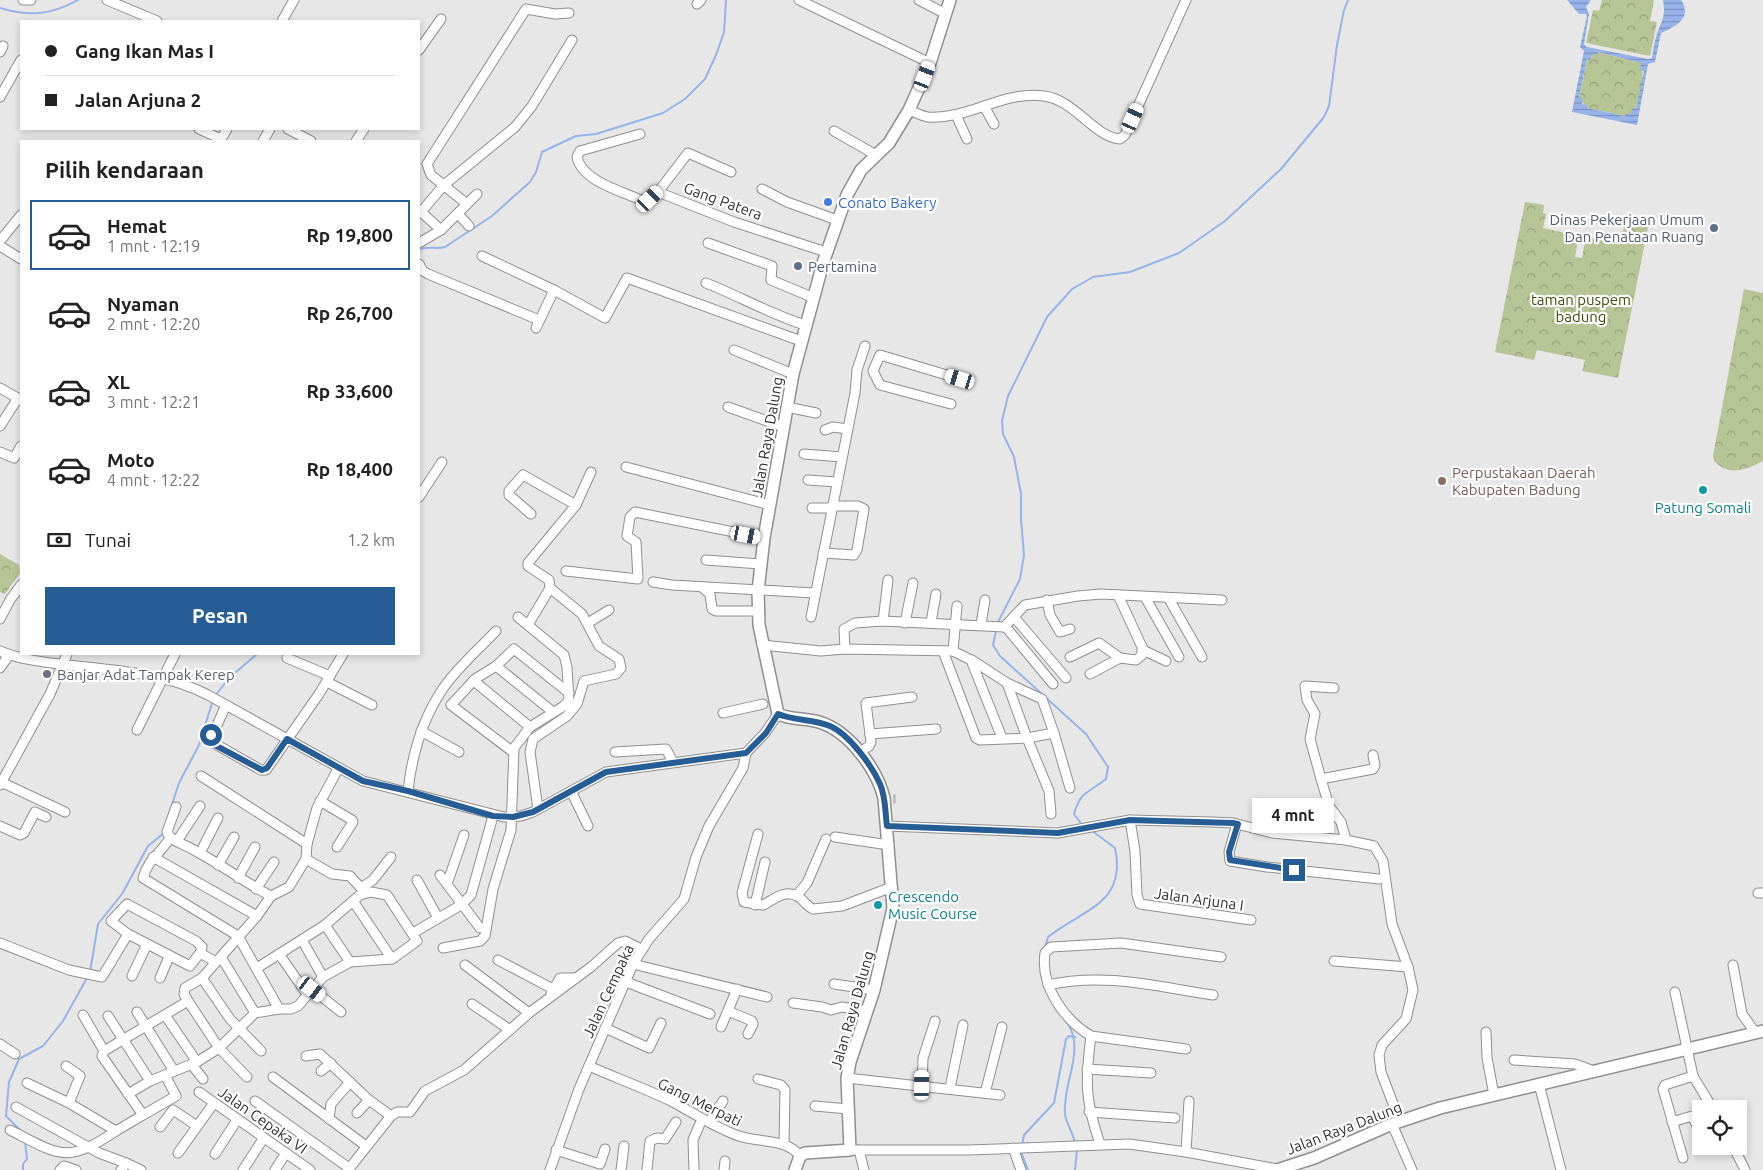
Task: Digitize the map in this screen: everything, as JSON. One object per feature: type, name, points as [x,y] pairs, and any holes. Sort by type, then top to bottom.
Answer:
[{"type":"main road","name":"Jalan Raya Dalung","points":[[854,1150],[848,1109],[848,1078],[892,920],[892,887],[887,826],[880,784],[848,738],[831,726],[818,722],[788,718],[778,714],[762,645],[758,611],[760,564],[793,374],[826,252],[847,195],[860,170],[890,143],[910,110],[930,64],[950,0]]},
{"type":"main road","name":"Jalan Raya Dalung","points":[[1277,1170],[1314,1158],[1396,1123],[1440,1108],[1591,1070],[1759,1031]]},
{"type":"main road","points":[[795,1170],[800,1156],[813,1151],[854,1150]]},
{"type":"street","points":[[23,0],[31,0]]},
{"type":"street","points":[[107,0],[155,20]]},
{"type":"street","points":[[283,20],[294,0]]},
{"type":"street","points":[[799,0],[930,64]]},
{"type":"street","points":[[919,0],[946,14]]},
{"type":"street","points":[[910,110],[925,117],[956,115],[1007,99],[1035,95],[1050,97],[1069,105],[1105,133],[1120,139],[1125,135],[1186,0]]},
{"type":"street","points":[[467,204],[429,173],[427,164],[526,9],[555,14],[569,14]]},
{"type":"street","points":[[420,49],[441,19]]},
{"type":"street","points":[[441,230],[420,211],[444,185],[515,127],[532,106],[572,40]]},
{"type":"street","points":[[0,97],[20,62]]},
{"type":"street","points":[[984,106],[994,124]]},
{"type":"street","points":[[956,115],[967,139]]},
{"type":"street","points":[[201,130],[220,140]]},
{"type":"street","points":[[289,130],[299,138]]},
{"type":"street","points":[[834,132],[876,155]]},
{"type":"street","points":[[640,134],[584,149],[577,154],[582,170],[604,184],[641,200],[647,200],[658,192],[688,153],[731,172]]},
{"type":"street","points":[[762,189],[787,202],[837,220]]},
{"type":"street","name":"Gang Patera","points":[[658,192],[734,222],[826,252]]},
{"type":"street","points":[[420,242],[441,230],[477,194]]},
{"type":"street","points":[[458,214],[468,226]]},
{"type":"street","points":[[0,241],[20,216]]},
{"type":"street","points":[[708,243],[772,266],[771,280],[814,298]]},
{"type":"street","points":[[0,246],[20,258]]},
{"type":"street","points":[[482,256],[554,290],[606,318],[627,278],[801,341]]},
{"type":"street","points":[[421,267],[537,324],[554,290]]},
{"type":"street","points":[[706,283],[733,294],[767,312],[805,325]]},
{"type":"street","points":[[811,617],[814,593],[824,553],[861,357],[865,346]]},
{"type":"street","points":[[734,350],[793,374]]},
{"type":"street","points":[[951,404],[880,385],[874,371],[877,362],[880,355],[960,379]]},
{"type":"street","points":[[861,357],[877,362]]},
{"type":"street","points":[[0,388],[20,399],[0,426]]},
{"type":"street","points":[[728,407],[784,427]]},
{"type":"street","points":[[788,407],[816,413]]},
{"type":"street","points":[[825,430],[833,427],[847,428]]},
{"type":"street","points":[[0,452],[14,458],[20,448]]},
{"type":"street","points":[[804,454],[842,457]]},
{"type":"street","points":[[420,495],[442,462]]},
{"type":"street","points":[[626,467],[770,505]]},
{"type":"street","points":[[528,626],[550,588],[549,580],[529,567],[528,562],[576,505],[591,472]]},
{"type":"street","points":[[531,514],[509,495],[510,490],[523,474],[576,505]]},
{"type":"street","points":[[808,480],[837,482]]},
{"type":"street","points":[[812,508],[858,506],[864,509],[857,550],[854,555],[824,553]]},
{"type":"street","points":[[566,571],[638,578],[636,542],[627,536],[630,517],[635,512],[764,538]]},
{"type":"street","points":[[706,560],[760,564]]},
{"type":"street","points":[[882,621],[888,580]]},
{"type":"street","points":[[653,582],[758,591],[814,593]]},
{"type":"street","points":[[905,622],[913,584]]},
{"type":"street","points":[[0,620],[10,600],[20,586]]},
{"type":"street","points":[[702,587],[710,594],[712,609],[716,611],[758,611]]},
{"type":"street","points":[[538,809],[530,752],[533,739],[567,716],[577,704],[584,681],[616,674],[621,671],[620,661],[599,646],[588,622],[582,614],[550,588]]},
{"type":"street","points":[[930,622],[936,594]]},
{"type":"street","points":[[845,649],[844,631],[846,627],[855,623],[882,621],[930,622],[994,626],[1014,617],[1022,607],[1047,600],[1101,594],[1222,600]]},
{"type":"street","points":[[1070,657],[1099,643],[1120,658],[1136,660],[1140,657],[1142,650],[1118,595]]},
{"type":"street","points":[[1145,597],[1179,657]]},
{"type":"street","points":[[1168,598],[1202,657]]},
{"type":"street","points":[[985,600],[994,626],[1053,684]]},
{"type":"street","points":[[1047,600],[1050,615],[1060,632],[1064,633],[1070,629]]},
{"type":"street","points":[[953,652],[954,623],[957,606]]},
{"type":"street","points":[[588,622],[609,610]]},
{"type":"street","points":[[443,948],[480,940],[485,936],[493,889],[510,837],[513,817],[513,752],[530,727],[567,703],[570,693],[564,655],[518,617]]},
{"type":"street","points":[[1014,617],[1066,678]]},
{"type":"street","points":[[408,791],[413,755],[421,731],[441,691],[496,631]]},
{"type":"street","points":[[762,645],[821,652],[845,649],[943,651],[953,652],[971,660],[1007,683],[1042,699],[1070,788]]},
{"type":"street","points":[[513,752],[451,705],[473,681],[496,666],[514,649],[570,693]]},
{"type":"street","points":[[1142,650],[1166,661]]},
{"type":"street","points":[[0,651],[16,654]]},
{"type":"street","points":[[943,651],[976,738],[980,740],[1027,738],[1054,733]]},
{"type":"street","points":[[0,668],[16,654]]},
{"type":"street","points":[[21,655],[62,664],[165,678],[196,688],[338,769],[363,781],[408,791],[493,816],[513,817],[538,809],[606,772],[746,753],[766,733],[778,714]]},
{"type":"street","points":[[65,812],[1,784],[50,694],[66,655]]},
{"type":"street","points":[[137,730],[176,655]]},
{"type":"street","points":[[226,705],[211,735],[211,743],[264,770],[328,679],[342,655]]},
{"type":"street","points":[[287,658],[328,679],[372,706]]},
{"type":"street","points":[[1090,674],[1120,658]]},
{"type":"street","points":[[971,660],[1002,738]]},
{"type":"street","points":[[496,666],[553,712]]},
{"type":"street","points":[[460,670],[530,727]]},
{"type":"street","points":[[1007,683],[1049,791],[1051,814]]},
{"type":"street","points":[[1334,688],[1305,686],[1307,700],[1315,714],[1310,739],[1329,806],[1340,822],[1346,840]]},
{"type":"street","points":[[859,753],[870,745],[865,706],[868,701],[912,697]]},
{"type":"street","points":[[723,712],[763,704]]},
{"type":"street","points":[[870,734],[936,729]]},
{"type":"street","points":[[421,731],[459,752]]},
{"type":"street","points":[[614,752],[666,749],[673,762]]},
{"type":"street","name":"Jalan Cempaka","points":[[550,1170],[589,1066],[633,964],[641,949],[684,899],[696,857],[709,826],[743,768],[746,753]]},
{"type":"street","points":[[1321,779],[1374,768],[1373,755]]},
{"type":"street","points":[[246,1077],[220,1048],[188,1001],[184,994],[185,988],[202,978],[257,916],[271,896],[289,887],[306,859],[307,844],[320,801],[338,769]]},
{"type":"street","points":[[201,776],[307,844]]},
{"type":"street","points":[[571,791],[588,826]]},
{"type":"street","points":[[320,801],[353,822],[337,847]]},
{"type":"street","points":[[200,806],[174,839],[153,857],[144,878],[238,936],[279,1009]]},
{"type":"street","points":[[176,807],[167,832],[174,839],[200,853],[256,889],[271,896]]},
{"type":"street","points":[[1,829],[22,834],[35,812],[46,817]]},
{"type":"street","points":[[413,933],[461,905],[474,889],[493,816]]},
{"type":"street","points":[[200,853],[218,818]]},
{"type":"street","points":[[887,826],[1058,833],[1130,820],[1238,824],[1272,833],[1346,840],[1374,846],[1381,855],[1392,924],[1408,967],[1413,990],[1410,1006],[1401,1025],[1382,1045],[1379,1055],[1381,1072],[1412,1170]]},
{"type":"street","name":"Jalan Arjuna I","points":[[1130,820],[1136,851],[1137,895],[1140,904],[1250,920]]},
{"type":"street","points":[[1238,824],[1229,852],[1230,860],[1241,864],[1379,879]]},
{"type":"street","points":[[447,884],[464,834]]},
{"type":"street","points":[[758,834],[742,893],[744,902],[763,905],[784,894],[796,895],[813,909],[842,906],[892,887]]},
{"type":"street","points":[[218,865],[234,837]]},
{"type":"street","points":[[796,895],[807,883],[831,838],[889,845]]},
{"type":"street","points":[[238,878],[255,847]]},
{"type":"street","points":[[153,857],[257,916]]},
{"type":"street","points":[[306,859],[332,874],[350,876],[361,888],[373,880],[391,857]]},
{"type":"street","points":[[256,889],[274,862]]},
{"type":"street","points":[[755,905],[765,862]]},
{"type":"street","points":[[440,875],[480,928]]},
{"type":"street","points":[[417,880],[438,918]]},
{"type":"street","points":[[128,1094],[150,1081],[195,1064],[220,1048],[254,1013],[294,1009],[324,977],[350,962],[392,959],[417,944],[413,933],[384,893],[365,893],[325,925],[257,968]]},
{"type":"street","points":[[353,901],[392,959]]},
{"type":"street","points":[[127,904],[196,941],[202,947],[200,954],[190,966],[147,944],[111,922],[127,904]]},
{"type":"street","points":[[325,925],[350,962]]},
{"type":"street","points":[[0,943],[69,970],[99,977],[104,976],[128,934]]},
{"type":"street","points":[[302,940],[324,977]]},
{"type":"street","points":[[255,1101],[348,1169],[391,1116],[397,1112],[410,1112],[424,1091],[457,1074],[529,1013],[620,942],[625,941],[641,949]]},
{"type":"street","points":[[1186,1049],[1091,1036],[1072,1022],[1048,985],[1045,972],[1047,950],[1051,947],[1121,943],[1221,957]]},
{"type":"street","points":[[132,976],[147,944]]},
{"type":"street","points":[[200,954],[219,959],[254,1013]]},
{"type":"street","points":[[279,954],[310,991],[340,1012]]},
{"type":"street","points":[[160,978],[170,957]]},
{"type":"street","points":[[498,960],[553,989]]},
{"type":"street","points":[[1334,961],[1408,967]]},
{"type":"street","points":[[633,964],[767,997]]},
{"type":"street","points":[[465,965],[529,1013]]},
{"type":"street","points":[[1733,965],[1742,1014],[1759,1031]]},
{"type":"street","points":[[202,978],[239,1030],[261,1051]]},
{"type":"street","points":[[548,999],[560,978],[576,978]]},
{"type":"street","points":[[1048,985],[1098,980],[1123,980],[1213,995]]},
{"type":"street","points":[[626,982],[710,1014]]},
{"type":"street","points":[[834,984],[874,990]]},
{"type":"street","points":[[721,1027],[737,990]]},
{"type":"street","points":[[1675,992],[1694,1076],[1707,1100]]},
{"type":"street","points":[[143,1115],[102,1056],[104,1051],[188,1001]]},
{"type":"street","points":[[793,1003],[822,1006],[831,1010],[842,1007],[867,1011]]},
{"type":"street","points":[[472,1004],[510,1030]]},
{"type":"street","points":[[728,1011],[752,1021],[753,1024],[748,1034]]},
{"type":"street","points":[[10,1130],[60,1153],[73,1154],[94,1150],[116,1131],[176,1096],[170,1073],[137,1012]]},
{"type":"street","points":[[83,1015],[104,1051]]},
{"type":"street","points":[[165,1015],[203,1079]]},
{"type":"street","points":[[108,1016],[150,1081]]},
{"type":"street","points":[[922,1085],[923,1058],[936,1021]]},
{"type":"street","points":[[605,1028],[649,1048],[661,1023]]},
{"type":"street","points":[[950,1088],[963,1025]]},
{"type":"street","points":[[985,1093],[1002,1027]]},
{"type":"street","points":[[1486,1032],[1487,1058],[1494,1095]]},
{"type":"street","points":[[1091,1036],[1087,1069],[1089,1112],[1100,1144]]},
{"type":"street","points":[[0,1044],[14,1054]]},
{"type":"street","points":[[306,1056],[318,1053],[369,1100],[391,1116]]},
{"type":"street","points":[[1514,1060],[1574,1064],[1591,1070]]},
{"type":"street","points":[[322,1071],[331,1063]]},
{"type":"street","points":[[66,1066],[80,1076],[69,1103]]},
{"type":"street","name":"Gang Merpati","points":[[589,1066],[671,1101],[706,1121],[741,1137],[784,1144],[793,1148],[800,1156]]},
{"type":"street","points":[[1087,1069],[1151,1073]]},
{"type":"street","points":[[1683,1158],[1663,1086],[1694,1076]]},
{"type":"street","points":[[273,1078],[366,1146]]},
{"type":"street","points":[[848,1078],[1000,1095]]},
{"type":"street","points":[[758,1079],[781,1085],[785,1090],[784,1144]]},
{"type":"street","points":[[329,1119],[331,1104],[350,1082]]},
{"type":"street","points":[[27,1083],[69,1103],[116,1131]]},
{"type":"street","points":[[1540,1084],[1561,1170]]},
{"type":"street","name":"Jalan Cepaka VI","points":[[199,1092],[263,1139],[310,1170]]},
{"type":"street","points":[[357,1113],[369,1100]]},
{"type":"street","points":[[694,1170],[693,1140],[723,1101]]},
{"type":"street","points":[[1186,1152],[1189,1101]]},
{"type":"street","points":[[178,1153],[214,1103]]},
{"type":"street","points":[[815,1106],[848,1109]]},
{"type":"street","points":[[16,1107],[124,1166],[141,1170]]},
{"type":"street","points":[[160,1127],[173,1110],[197,1126]]},
{"type":"street","points":[[1089,1112],[1175,1118]]},
{"type":"street","points":[[1672,1122],[1692,1116]]},
{"type":"street","points":[[215,1154],[238,1120]]},
{"type":"street","points":[[647,1170],[650,1141],[657,1138],[664,1139],[676,1122]]},
{"type":"street","points":[[243,1170],[263,1139]]},
{"type":"street","name":"Jalan Raya Dalung","points":[[854,1150],[1013,1148],[1085,1144],[1146,1145],[1277,1170]]},
{"type":"street","points":[[621,1170],[624,1146]]},
{"type":"street","points":[[1013,1148],[1021,1170]]},
{"type":"street","points":[[556,1150],[600,1164],[605,1149]]},
{"type":"street","points":[[854,1150],[864,1170]]},
{"type":"street","points":[[275,1170],[286,1153]]},
{"type":"street","points":[[1738,1155],[1745,1170]]},
{"type":"street","points":[[60,1170],[63,1166],[67,1166],[76,1170]]},
{"type":"green space","points":[[1602,0],[1654,0],[1650,21],[1657,22],[1650,56],[1586,43],[1593,10],[1599,11]]},
{"type":"green space","points":[[1598,52],[1641,63],[1643,73],[1641,94],[1636,110],[1631,114],[1625,116],[1587,108],[1579,98],[1587,59],[1592,54]]},
{"type":"green space","name":"taman puspem badung","points":[[1525,202],[1544,205],[1543,213],[1546,214],[1543,228],[1579,236],[1575,257],[1582,258],[1586,237],[1618,243],[1626,223],[1648,227],[1618,378],[1582,371],[1585,360],[1537,350],[1534,360],[1495,352]]},
{"type":"green space","points":[[1744,289],[1763,293],[1763,461],[1744,469],[1732,470],[1720,466],[1714,461],[1713,456]]},
{"type":"green space","points":[[0,554],[19,565],[20,573],[5,594],[0,592]]},
{"type":"water","points":[[1567,0],[1591,0],[1586,7],[1589,14],[1584,44],[1587,47],[1648,59],[1652,58],[1655,40],[1663,18],[1663,0],[1681,0],[1684,6],[1684,17],[1677,25],[1661,33],[1655,62],[1648,64],[1637,125],[1572,112],[1584,51],[1580,47],[1587,16],[1586,14],[1579,14]],"holes":[[[1598,52],[1641,63],[1640,70],[1644,71],[1636,109],[1632,108],[1631,114],[1626,113],[1625,116],[1587,108],[1587,105],[1582,104],[1583,99],[1579,97],[1587,59],[1590,60],[1592,54],[1597,55]]]},
{"type":"waterway","points":[[0,8],[21,13],[40,13],[58,9],[78,0]]},
{"type":"waterway","points":[[420,250],[445,247],[492,216],[530,182],[536,172],[542,152],[576,136],[596,134],[663,113],[685,99],[705,79],[716,55],[724,32],[726,0]]},
{"type":"waterway","points":[[997,624],[1020,579],[1024,555],[1021,494],[1014,457],[1003,434],[1002,421],[1008,396],[1047,317],[1072,289],[1093,277],[1130,272],[1179,253],[1225,221],[1281,169],[1324,117],[1329,106],[1337,45],[1344,10],[1348,0]]},
{"type":"waterway","points":[[996,631],[993,645],[1000,656],[1086,734],[1108,767],[1106,779],[1086,793],[1077,806],[1074,814],[1083,826]]},
{"type":"waterway","points":[[215,696],[229,678],[256,655]]},
{"type":"waterway","points":[[166,823],[179,783],[199,745],[213,700]]},
{"type":"waterway","points":[[1045,948],[1048,937],[1099,903],[1115,882],[1117,867],[1115,848],[1091,830]]},
{"type":"waterway","points":[[90,972],[98,924],[122,894],[148,846],[164,833]]},
{"type":"waterway","points":[[23,1133],[6,1116],[9,1082],[19,1059],[43,1046],[63,1021],[87,978]]},
{"type":"waterway","points":[[1043,980],[1053,1003]]},
{"type":"waterway","points":[[1066,1021],[1072,1032],[1074,1055],[1065,1102],[1065,1114],[1075,1143]]},
{"type":"waterway","points":[[1022,1145],[1024,1135],[1054,1103],[1066,1039],[1069,1036],[1075,1037]]},
{"type":"waterway","points":[[23,1170],[23,1164],[27,1159],[25,1142]]},
{"type":"waterway","points":[[1075,1170],[1077,1150]]},
{"type":"waterway","points":[[1021,1152],[1028,1170]]},
{"type":"place","name":"Conato Bakery","points":[[828,202]]},
{"type":"place","name":"Dinas Pekerjaan Umum Dan Penataan Ruang","points":[[1714,228]]},
{"type":"place","name":"Pertamina","points":[[798,266]]},
{"type":"place","name":"Perpustakaan Daerah Kabupaten Badung","points":[[1442,481]]},
{"type":"place","name":"Patung Somali","points":[[1703,490]]},
{"type":"place","name":"Banjar Adat Tampak Kerep","points":[[47,674]]},
{"type":"place","name":"Crescendo Music Course","points":[[878,905]]},
{"type":"route","points":[[211,735],[211,743],[262,770],[267,768],[287,739],[338,769],[363,781],[408,791],[493,816],[513,817],[533,812],[606,772],[746,753],[766,733],[778,714],[788,718],[818,722],[831,726],[848,738],[880,784],[884,798],[887,826],[1058,833],[1079,830],[1104,823],[1130,820],[1158,819],[1233,823],[1238,824],[1229,852],[1230,860],[1241,864],[1294,870]]}]
